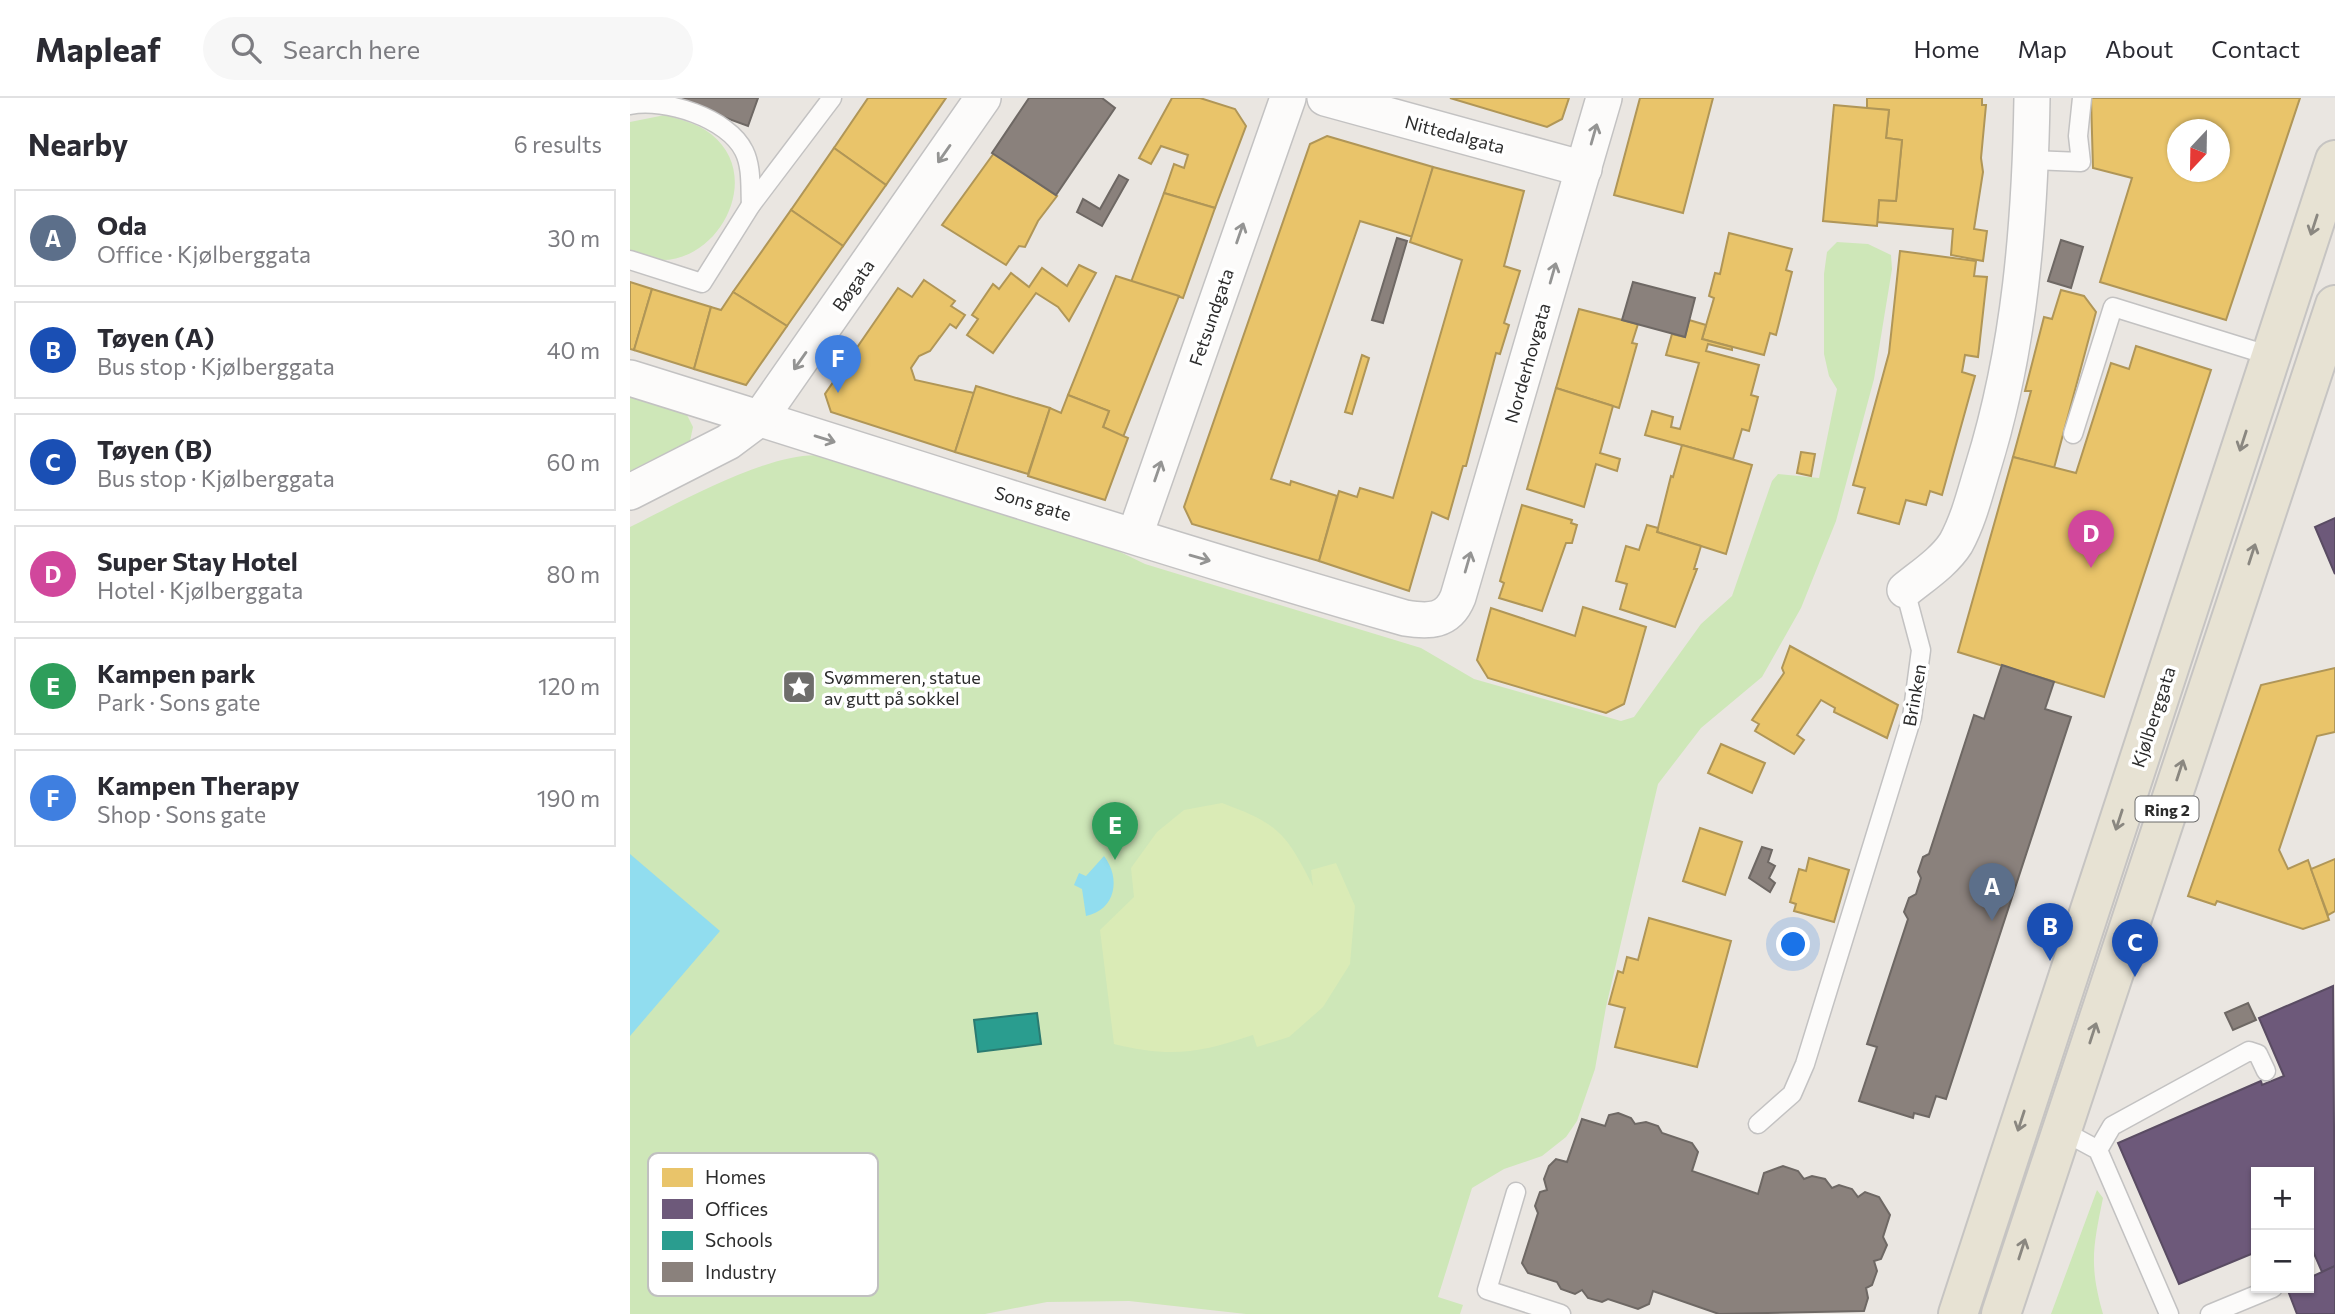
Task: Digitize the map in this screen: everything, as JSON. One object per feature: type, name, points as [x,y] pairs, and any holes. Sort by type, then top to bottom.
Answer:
[{"type":"main road","name":"Kjølberggata","points":[[1958,1314],[2335,160]]},
{"type":"main road","name":"Ring 2","points":[[2001,1314],[2335,305]]},
{"type":"street","name":"Bøgata","points":[[630,492],[728,442],[760,418],[983,98]]},
{"type":"street","name":"Fetsundgata","points":[[1135,536],[1288,98]]},
{"type":"street","name":"Nittedalgata","points":[[1325,98],[1584,169]]},
{"type":"street","name":"Norderhovgata","points":[[1437,620],[1450,612],[1458,597],[1604,98]]},
{"type":"street","name":"Brinken","points":[[1905,590],[1954,545],[1966,521],[2002,407],[2021,284],[2031,160],[2032,98]]},
{"type":"street","name":"Sons gate","points":[[630,377],[1185,554],[1405,618],[1437,620]]},
{"type":"lane","points":[[630,260],[702,283],[751,205],[832,98]]},
{"type":"lane","points":[[2031,160],[2081,162],[2078,136],[2082,98]]},
{"type":"lane","points":[[630,105],[682,107],[703,115],[737,139],[750,171],[751,205]]},
{"type":"lane","points":[[2073,434],[2113,307],[2271,356]]},
{"type":"lane","name":"Brinken","points":[[1758,1124],[1792,1094],[1805,1064],[1912,717],[1921,650],[1905,590]]},
{"type":"lane","points":[[2098,1150],[2112,1126],[2249,1051],[2258,1054],[2266,1071]]},
{"type":"lane","points":[[2061,1130],[2098,1150],[2169,1314]]},
{"type":"lane","points":[[1516,1192],[1487,1290],[1562,1314]]},
{"type":"lane","points":[[2210,1314],[2263,1293]]},
{"type":"green space","points":[[665,115],[695,124],[711,134],[728,155],[735,179],[732,204],[720,227],[703,245],[681,257],[656,260],[630,251],[630,122]]},
{"type":"green space","points":[[1837,242],[1868,244],[1891,255],[1892,269],[1874,379],[1836,521],[1801,608],[1762,677],[1701,728],[1658,784],[1606,1007],[1595,1069],[1577,1121],[1566,1137],[1542,1156],[1504,1169],[1472,1188],[1438,1297],[1463,1305],[1460,1314],[1246,1314],[1129,1301],[1047,1302],[985,1314],[630,1314],[630,527],[699,492],[754,469],[780,460],[825,456],[1108,546],[1145,564],[1421,648],[1474,679],[1621,721],[1634,717],[1701,624],[1732,596],[1772,481],[1778,474],[1819,478],[1837,389],[1829,376],[1824,354],[1824,274],[1827,252]]},
{"type":"green space","points":[[630,396],[687,415],[693,427],[690,441],[630,471]]},
{"type":"green space","points":[[1222,803],[1256,817],[1279,832],[1313,886],[1311,870],[1336,863],[1355,906],[1350,964],[1323,1007],[1289,1037],[1257,1047],[1253,1035],[1185,1052],[1152,1051],[1114,1044],[1100,930],[1134,897],[1131,868],[1157,832],[1184,810]]},
{"type":"green space","points":[[2097,1190],[2103,1198],[2095,1243],[2094,1269],[2103,1314],[2051,1314]]},
{"type":"water","points":[[630,854],[720,931],[630,1036]]},
{"type":"water","points":[[1104,856],[1113,874],[1113,892],[1104,907],[1086,916],[1082,889],[1074,885],[1079,873],[1086,876]]},
{"type":"building: Homes","points":[[868,98],[946,98],[886,185],[834,148]]},
{"type":"building: Homes","points":[[1172,98],[1200,98],[1235,109],[1246,126],[1215,208],[1164,193],[1174,164],[1184,168],[1188,155],[1161,146],[1151,164],[1139,158]]},
{"type":"building: Homes","points":[[1450,98],[1569,98],[1562,119],[1547,127]]},
{"type":"building: Homes","points":[[1640,98],[1713,98],[1683,213],[1614,195]]},
{"type":"building: Homes","points":[[1867,98],[1982,98],[1982,105],[1986,105],[1981,158],[1983,172],[1974,229],[1987,231],[1983,261],[1951,255],[1953,229],[1877,222],[1879,200],[1896,201],[1902,140],[1886,138],[1889,110],[1867,109]]},
{"type":"building: Homes","points":[[2091,98],[2300,98],[2226,320],[2100,282],[2132,178],[2093,168]]},
{"type":"building: Homes","points":[[1834,105],[1889,110],[1886,138],[1902,140],[1896,201],[1879,200],[1877,226],[1823,221]]},
{"type":"building: Homes","points":[[1327,136],[1433,167],[1413,237],[1360,221],[1271,479],[1290,485],[1291,481],[1337,496],[1319,561],[1192,524],[1184,507],[1310,144]]},
{"type":"building: Homes","points":[[834,148],[886,185],[843,246],[791,210]]},
{"type":"building: Homes","points":[[994,153],[1057,196],[1038,221],[1025,247],[1019,246],[1006,265],[942,225]]},
{"type":"building: Homes","points":[[1433,167],[1524,191],[1504,266],[1520,271],[1504,323],[1509,325],[1500,354],[1496,353],[1466,466],[1463,466],[1448,519],[1432,512],[1409,591],[1319,561],[1339,491],[1357,497],[1360,488],[1393,498],[1462,260],[1410,242]]},
{"type":"building: Homes","points":[[1164,193],[1215,208],[1183,298],[1131,282]]},
{"type":"building: Homes","points":[[791,210],[843,246],[787,326],[733,292]]},
{"type":"building: Homes","points":[[1729,233],[1792,249],[1786,270],[1792,272],[1776,335],[1770,333],[1764,355],[1702,339],[1714,298],[1709,296],[1715,273],[1720,274]]},
{"type":"building: Homes","points":[[1900,251],[1976,261],[1974,276],[1987,277],[1978,357],[1965,355],[1962,372],[1975,376],[1942,495],[1930,491],[1926,505],[1906,500],[1899,524],[1858,513],[1865,488],[1853,485],[1889,353]]},
{"type":"building: Homes","points":[[1079,265],[1096,273],[1069,321],[1058,307],[1036,293],[993,353],[967,335],[978,319],[972,315],[993,284],[999,289],[1011,273],[1029,287],[1042,268],[1067,286]]},
{"type":"building: Homes","points":[[1116,276],[1179,296],[1123,437],[1103,427],[1109,411],[1068,395]]},
{"type":"building: Homes","points":[[924,280],[955,301],[951,306],[965,315],[956,328],[950,324],[930,351],[919,356],[911,368],[915,380],[974,393],[955,452],[831,412],[825,394],[898,288],[912,297]]},
{"type":"building: Homes","points":[[630,282],[652,289],[634,350],[630,349]]},
{"type":"building: Homes","points":[[652,289],[711,307],[694,369],[634,350]]},
{"type":"building: Homes","points":[[2061,290],[2084,296],[2096,312],[2054,468],[2013,457],[2031,391],[2025,391],[2044,317],[2052,319]]},
{"type":"building: Homes","points":[[733,292],[787,326],[746,385],[694,369],[711,307],[721,310]]},
{"type":"building: Homes","points":[[1579,309],[1638,324],[1632,343],[1637,344],[1619,408],[1556,388]]},
{"type":"building: Homes","points":[[1689,320],[1706,325],[1702,339],[1732,347],[1732,350],[1708,344],[1706,351],[1759,365],[1751,395],[1758,397],[1749,431],[1742,429],[1733,459],[1645,435],[1652,411],[1673,417],[1671,427],[1680,429],[1699,363],[1666,355],[1672,334],[1685,337]]},
{"type":"building: Homes","points":[[2136,346],[2211,370],[2104,697],[1958,652],[2013,457],[2076,473],[2111,363],[2129,369]]},
{"type":"building: Homes","points":[[1362,355],[1369,358],[1352,414],[1345,412]]},
{"type":"building: Homes","points":[[976,386],[1050,408],[1028,474],[955,452]]},
{"type":"building: Homes","points":[[1556,388],[1613,406],[1600,453],[1620,459],[1617,471],[1596,464],[1584,507],[1527,489]]},
{"type":"building: Homes","points":[[1068,395],[1109,411],[1103,427],[1128,438],[1105,500],[1028,476],[1050,408],[1061,413]]},
{"type":"building: Homes","points":[[1682,445],[1752,465],[1726,554],[1657,532]]},
{"type":"building: Homes","points":[[1801,452],[1815,454],[1811,476],[1797,473]]},
{"type":"building: Homes","points":[[1522,505],[1572,520],[1571,523],[1577,525],[1572,543],[1566,543],[1542,611],[1499,598],[1504,583],[1500,581]]},
{"type":"building: Homes","points":[[1647,525],[1658,528],[1657,532],[1701,546],[1694,569],[1697,569],[1675,627],[1620,609],[1627,584],[1616,581],[1626,546],[1639,550]]},
{"type":"building: Homes","points":[[1583,607],[1646,627],[1624,704],[1606,713],[1488,678],[1477,660],[1491,608],[1575,636]]},
{"type":"building: Homes","points":[[1790,646],[1898,705],[1887,738],[1834,712],[1835,708],[1821,700],[1797,735],[1804,740],[1794,754],[1755,731],[1759,724],[1752,720],[1784,673],[1782,668]]},
{"type":"building: Homes","points":[[2335,668],[2335,732],[2317,736],[2279,850],[2288,869],[2308,860],[2329,920],[2303,929],[2217,901],[2215,905],[2188,896],[2261,685]]},
{"type":"building: Homes","points":[[1721,744],[1765,763],[1752,793],[1708,773]]},
{"type":"building: Homes","points":[[1700,828],[1742,842],[1725,895],[1683,881]]},
{"type":"building: Homes","points":[[1809,858],[1849,870],[1834,922],[1794,911],[1796,904],[1790,902],[1799,869],[1806,871]]},
{"type":"building: Homes","points":[[2335,859],[2335,911],[2328,915],[2311,869]]},
{"type":"building: Homes","points":[[1649,918],[1731,941],[1697,1067],[1615,1047],[1625,1008],[1609,1004],[1618,971],[1623,973],[1627,957],[1638,960]]},
{"type":"building: Offices","points":[[2335,518],[2335,574],[2315,527]]},
{"type":"building: Offices","points":[[2333,986],[2335,1266],[2322,1272],[2314,1254],[2314,1167],[2251,1167],[2251,1254],[2179,1284],[2118,1143],[2261,1081],[2262,1085],[2284,1076],[2259,1018]]},
{"type":"building: Offices","points":[[2335,1266],[2335,1314],[2297,1314],[2289,1293],[2314,1293],[2314,1276]]},
{"type":"building: Schools","points":[[1037,1013],[1041,1044],[978,1052],[974,1020]]},
{"type":"building: Industry","points":[[672,98],[758,98],[748,126]]},
{"type":"building: Industry","points":[[1029,98],[1102,98],[1115,108],[1056,195],[992,153]]},
{"type":"building: Industry","points":[[1119,175],[1128,180],[1102,226],[1077,212],[1083,199],[1100,209]]},
{"type":"building: Industry","points":[[1397,238],[1407,241],[1383,323],[1372,320]]},
{"type":"building: Industry","points":[[2061,240],[2083,247],[2071,288],[2048,281]]},
{"type":"building: Industry","points":[[1633,282],[1695,298],[1685,337],[1622,320]]},
{"type":"building: Industry","points":[[2002,665],[2054,682],[2045,709],[2071,717],[1946,1099],[1936,1096],[1929,1117],[1914,1113],[1913,1118],[1859,1101],[1877,1047],[1867,1044],[1908,919],[1904,912],[1909,898],[1916,894],[1921,878],[1918,872],[1923,857],[1929,854],[1974,715],[1984,719]]},
{"type":"building: Industry","points":[[1762,847],[1772,850],[1768,862],[1775,866],[1769,878],[1775,883],[1770,892],[1749,878]]},
{"type":"building: Industry","points":[[2248,1003],[2256,1020],[2233,1030],[2225,1013]]},
{"type":"building: Industry","points":[[1618,1113],[1631,1118],[1635,1124],[1646,1122],[1658,1126],[1662,1133],[1692,1143],[1698,1152],[1692,1171],[1758,1194],[1764,1173],[1783,1166],[1798,1171],[1804,1179],[1812,1176],[1825,1179],[1832,1188],[1839,1185],[1852,1189],[1858,1197],[1865,1192],[1879,1197],[1890,1215],[1883,1237],[1887,1245],[1881,1259],[1874,1261],[1877,1271],[1872,1285],[1866,1288],[1868,1298],[1864,1311],[1719,1314],[1653,1291],[1649,1304],[1638,1309],[1608,1299],[1602,1302],[1588,1298],[1582,1290],[1575,1294],[1561,1289],[1557,1282],[1528,1273],[1522,1263],[1538,1213],[1535,1206],[1540,1192],[1547,1190],[1544,1179],[1549,1166],[1556,1159],[1567,1162],[1582,1119],[1605,1126],[1609,1115]]},
{"type":"place","name":"Kampen Therapy","points":[[838,393]]},
{"type":"place","name":"Super Stay Hotel","points":[[2091,568]]},
{"type":"place","name":"Svømmeren, statue av gutt på sokkel","points":[[799,687]]},
{"type":"place","name":"Kampen park","points":[[1115,860]]},
{"type":"place","name":"Oda","points":[[1992,921]]},
{"type":"place","name":"Tøyen (A)","points":[[2050,961]]},
{"type":"place","name":"Tøyen (B)","points":[[2135,977]]}]
